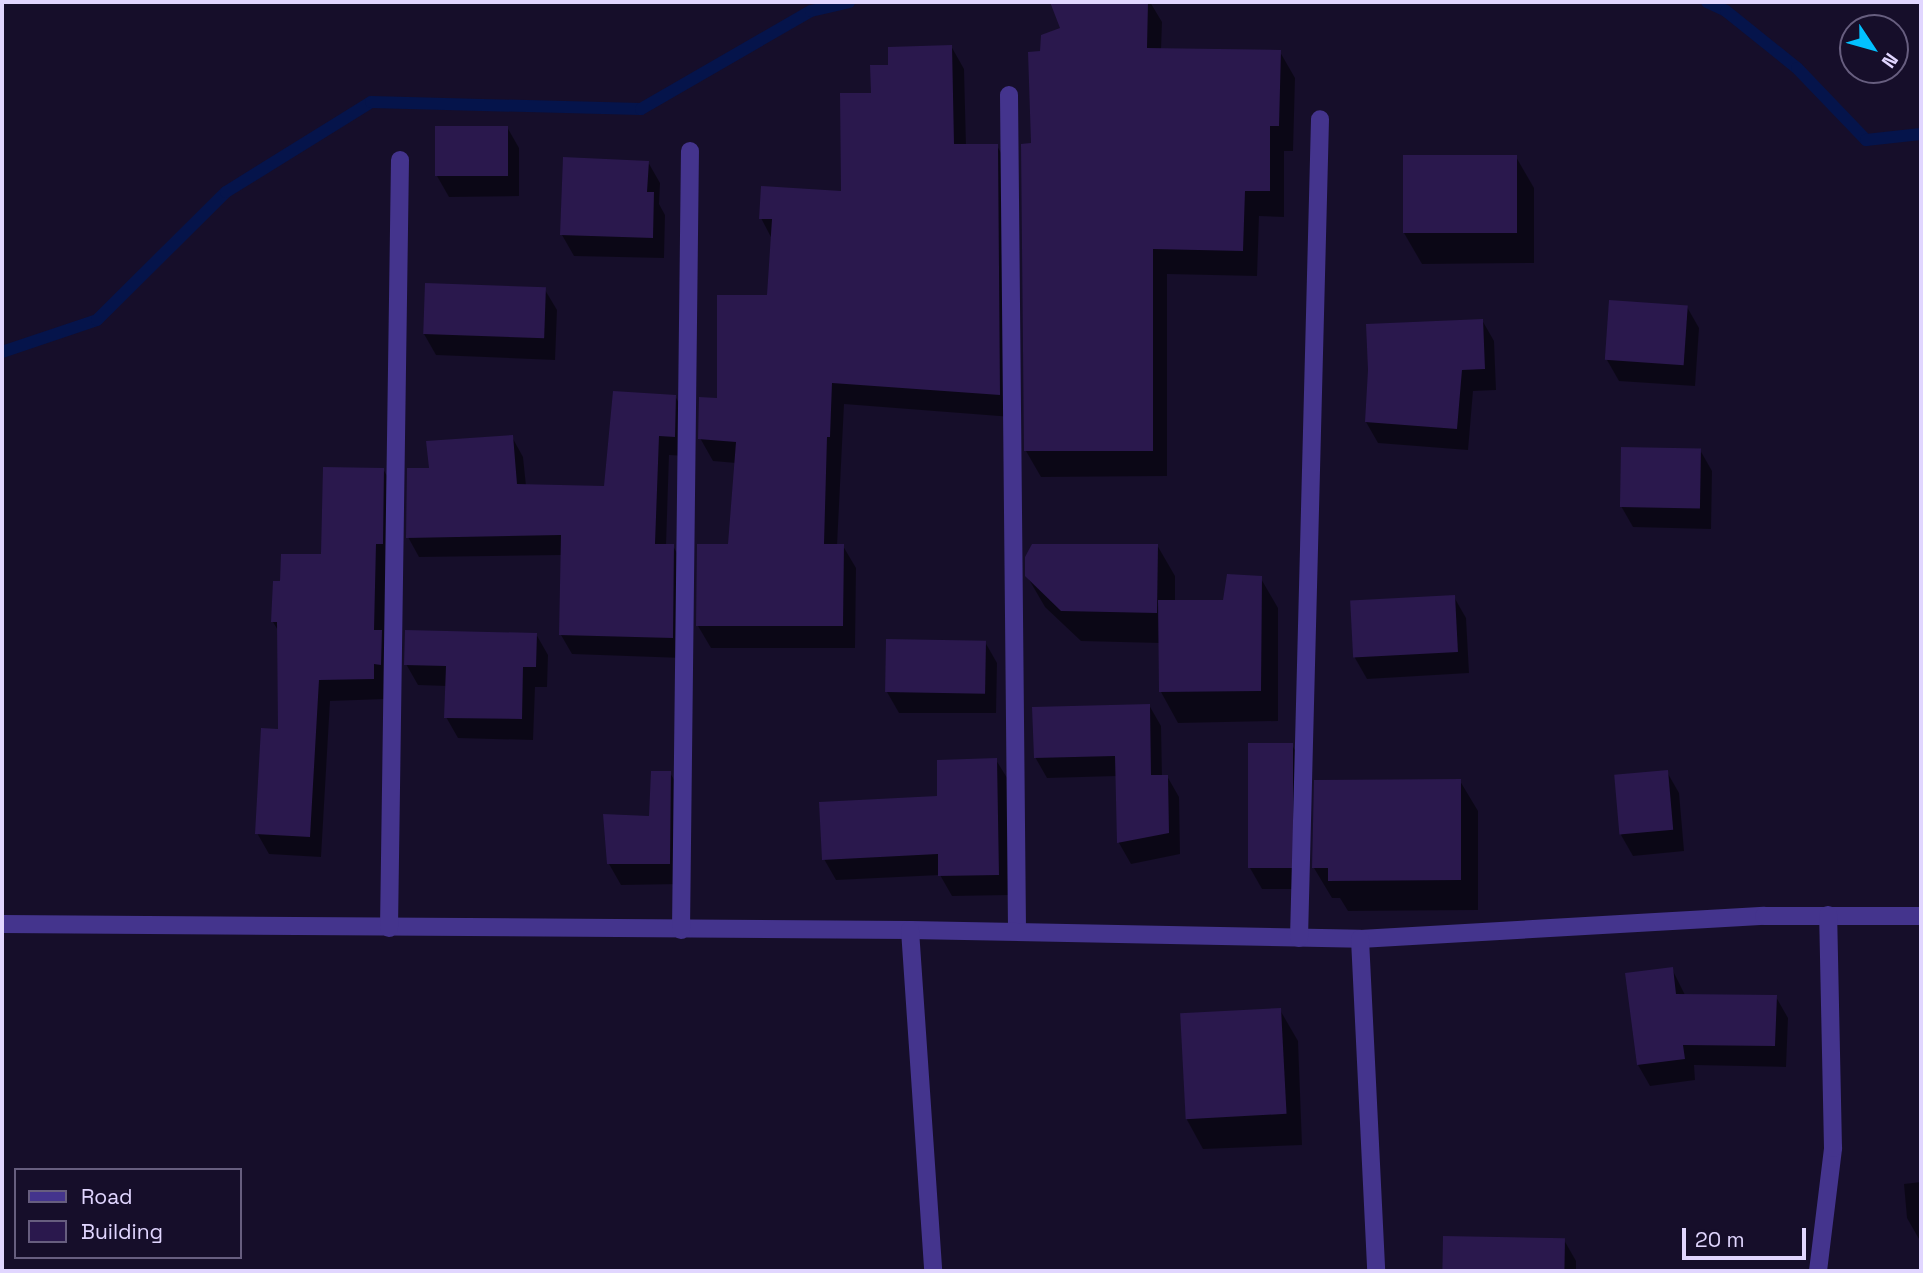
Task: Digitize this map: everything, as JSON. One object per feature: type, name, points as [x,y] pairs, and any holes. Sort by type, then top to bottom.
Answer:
[{"type":"street","points":[[1009,95],[1017,932]]},
{"type":"street","points":[[1299,938],[1320,119]]},
{"type":"street","points":[[681,930],[690,151]]},
{"type":"street","points":[[389,928],[400,160]]},
{"type":"street","points":[[2,924],[910,930],[1360,939],[1828,915],[1921,916]]},
{"type":"street","points":[[1818,1271],[1833,1148],[1828,915]]},
{"type":"street","points":[[910,930],[933,1271]]},
{"type":"street","points":[[1360,939],[1376,1271]]},
{"type":"building","points":[[1050,2],[1148,2],[1147,48],[1281,50],[1279,126],[1270,126],[1270,191],[1245,191],[1243,251],[1153,249],[1153,451],[1024,451],[1021,144],[1031,143],[1028,52],[1040,51],[1041,35],[1060,28]]},
{"type":"building","points":[[952,45],[954,144],[998,144],[1000,395],[832,383],[830,437],[827,437],[824,544],[844,544],[843,626],[696,626],[697,544],[728,544],[736,442],[698,439],[699,397],[717,398],[717,295],[767,295],[772,219],[759,219],[761,186],[841,191],[840,93],[871,93],[870,65],[888,65],[888,47]]},
{"type":"building","points":[[435,126],[508,126],[508,176],[435,176]]},
{"type":"building","points":[[1403,155],[1517,155],[1517,233],[1403,233]]},
{"type":"building","points":[[563,157],[649,161],[647,192],[654,192],[653,238],[560,235]]},
{"type":"building","points":[[425,283],[546,287],[544,338],[423,334]]},
{"type":"building","points":[[1609,300],[1688,306],[1684,365],[1605,360]]},
{"type":"building","points":[[1483,319],[1485,369],[1462,370],[1457,429],[1365,422],[1368,370],[1366,324]]},
{"type":"building","points":[[613,391],[676,395],[675,437],[659,436],[655,544],[674,544],[673,638],[559,635],[561,535],[406,538],[407,468],[429,468],[426,441],[513,435],[517,484],[604,486]]},
{"type":"building","points":[[1621,447],[1701,448],[1700,508],[1620,507]]},
{"type":"building","points":[[323,467],[384,468],[383,544],[376,544],[374,630],[382,630],[381,665],[374,664],[374,679],[319,680],[310,837],[255,834],[261,728],[278,729],[277,622],[271,622],[273,581],[280,581],[281,554],[321,554]]},
{"type":"building","points":[[1032,544],[1158,544],[1157,613],[1061,611],[1025,576],[1025,557]]},
{"type":"building","points":[[1227,574],[1262,576],[1261,691],[1159,692],[1158,600],[1223,600]]},
{"type":"building","points":[[1455,595],[1458,652],[1353,657],[1350,600]]},
{"type":"building","points":[[405,630],[537,633],[536,667],[523,667],[522,719],[444,718],[446,666],[404,665]]},
{"type":"building","points":[[886,639],[986,641],[985,694],[885,692]]},
{"type":"building","points":[[1150,704],[1151,775],[1168,775],[1169,833],[1117,843],[1115,756],[1034,758],[1032,707]]},
{"type":"building","points":[[1248,743],[1293,743],[1293,868],[1248,868]]},
{"type":"building","points":[[997,758],[999,875],[938,876],[938,854],[822,860],[819,802],[937,796],[937,760]]},
{"type":"building","points":[[1668,770],[1673,830],[1619,834],[1614,775]]},
{"type":"building","points":[[651,771],[671,771],[670,864],[607,864],[603,814],[649,816]]},
{"type":"building","points":[[1461,779],[1461,880],[1328,881],[1328,868],[1312,868],[1314,780]]},
{"type":"building","points":[[1673,967],[1676,994],[1777,995],[1775,1046],[1683,1045],[1685,1059],[1637,1065],[1625,973]]},
{"type":"building","points":[[1281,1008],[1287,1114],[1186,1119],[1180,1013]]},
{"type":"building","points":[[1443,1236],[1565,1238],[1564,1271],[1442,1271]]},
{"type":"waterway","points":[[2,352],[97,320],[226,192],[371,102],[641,109],[811,11],[849,2]]},
{"type":"waterway","points":[[1707,2],[1726,11],[1797,68],[1866,140],[1921,134]]}]
